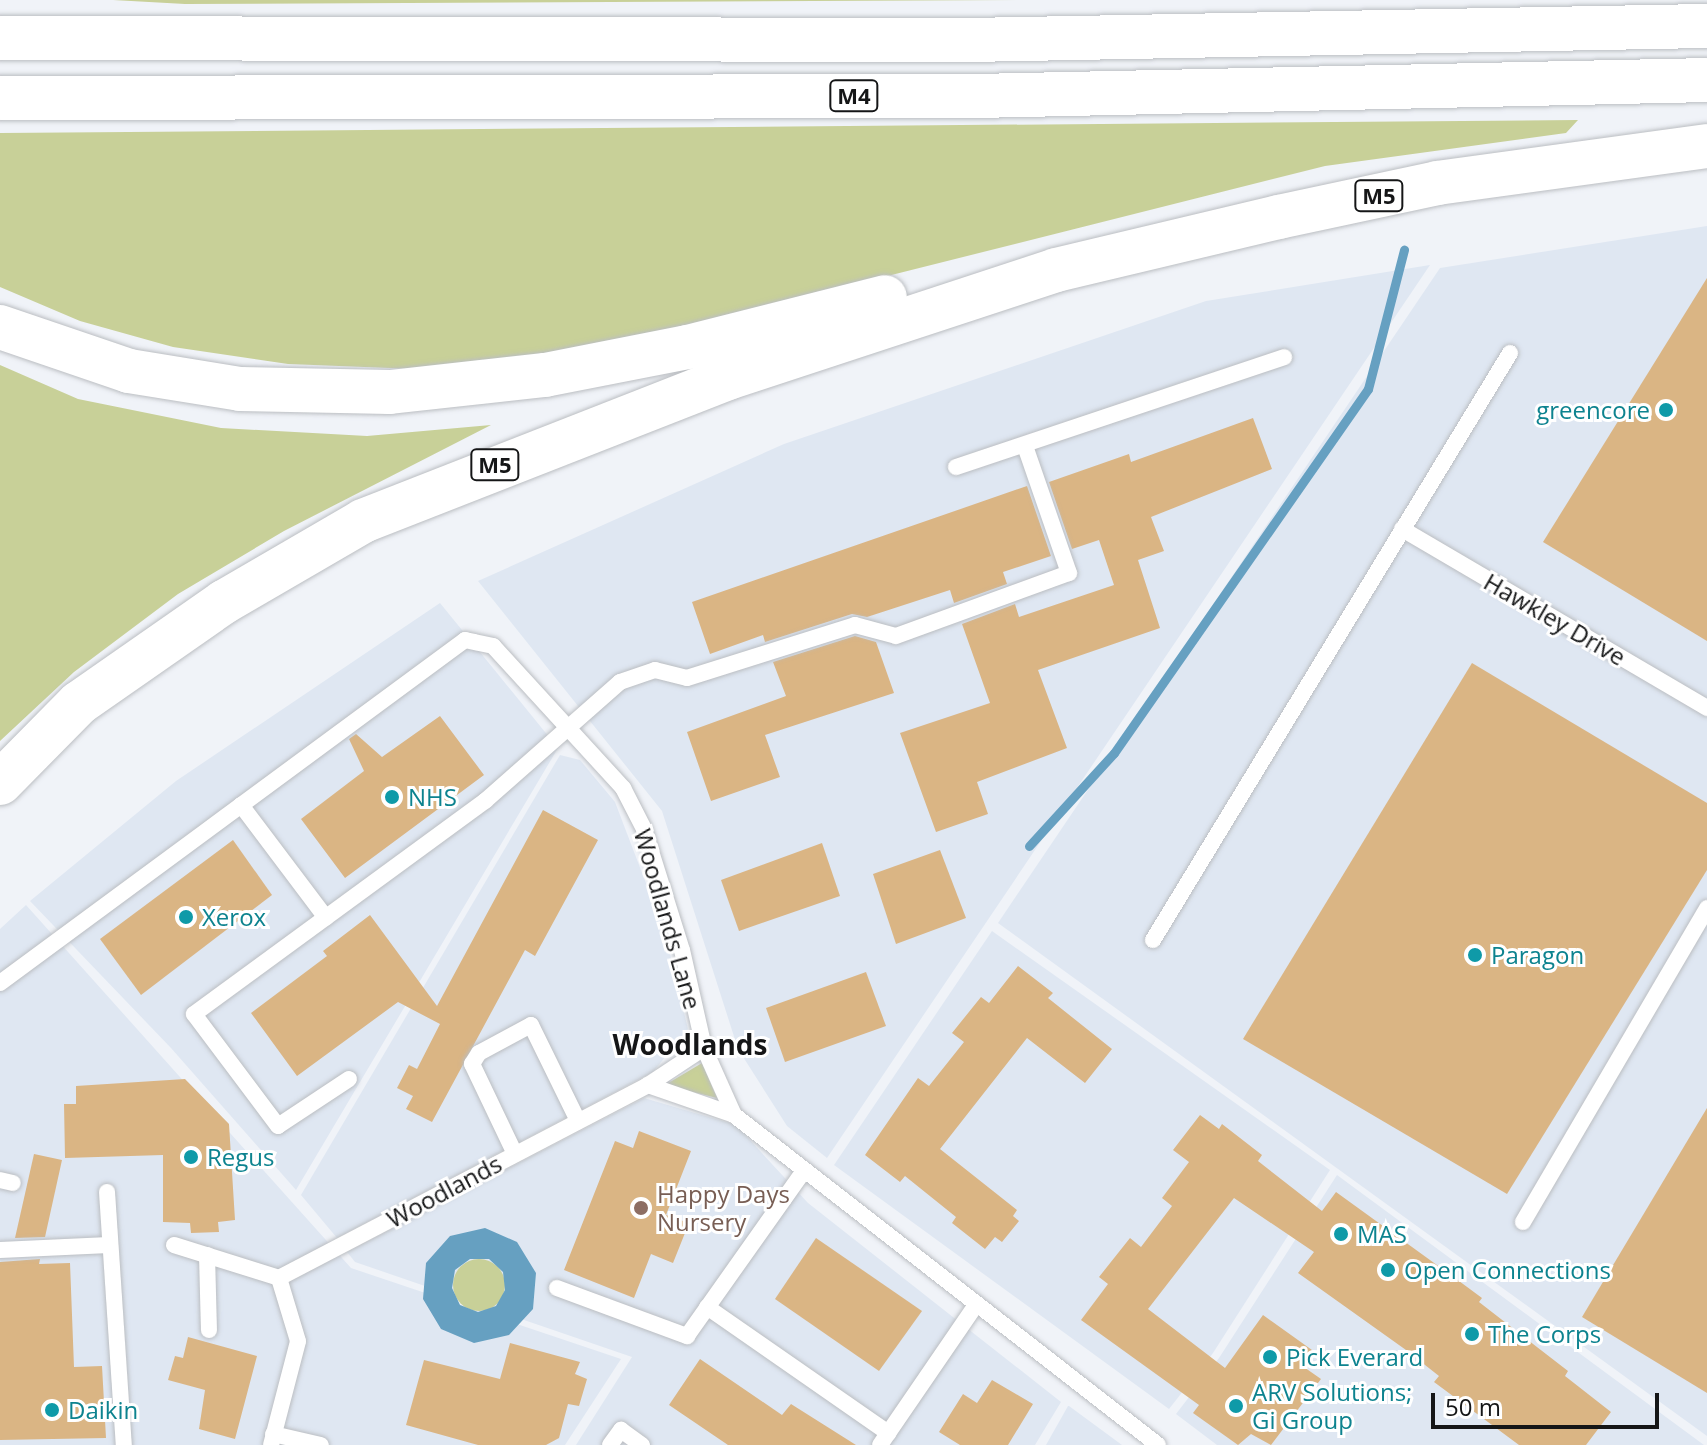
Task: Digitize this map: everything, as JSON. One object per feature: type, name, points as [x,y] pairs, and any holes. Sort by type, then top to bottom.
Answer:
[{"type":"highway","points":[[0,38],[969,40],[1707,26]]},
{"type":"highway","name":"M4","points":[[0,98],[976,96],[1707,80]]},
{"type":"highway","name":"M5","points":[[0,783],[79,703],[224,602],[363,521],[728,378],[1056,270],[1437,183],[1707,146]]},
{"type":"highway","name":"M5","points":[[0,327],[129,371],[240,389],[390,392],[545,375],[688,347],[983,271],[1056,270]]},
{"type":"lane","points":[[1153,940],[1510,353]]},
{"type":"lane","points":[[956,467],[1284,357]]},
{"type":"lane","points":[[349,1079],[278,1126],[194,1014],[485,801],[567,724],[620,682],[655,670],[687,678],[855,625],[896,636],[1069,573],[1025,446]]},
{"type":"lane","name":"Hawkley Drive","points":[[1402,529],[1707,708]]},
{"type":"lane","name":"Woodlands Lane","points":[[241,805],[465,640],[493,646],[623,788],[644,829],[682,950],[704,1048],[734,1115],[803,1172],[1158,1445]]},
{"type":"lane","points":[[0,983],[241,805],[326,918]]},
{"type":"lane","points":[[1523,1222],[1707,908]]},
{"type":"lane","points":[[515,1154],[472,1064],[479,1053],[531,1025],[578,1121]]},
{"type":"lane","name":"Woodlands","points":[[279,1278],[648,1085],[704,1048]]},
{"type":"lane","points":[[648,1085],[734,1115]]},
{"type":"lane","points":[[557,1288],[687,1336],[803,1172]]},
{"type":"lane","points":[[107,1192],[124,1445]]},
{"type":"lane","points":[[0,1250],[109,1245]]},
{"type":"lane","points":[[174,1245],[279,1278],[298,1341],[272,1440],[321,1445]]},
{"type":"lane","points":[[207,1255],[209,1330]]},
{"type":"lane","points":[[707,1307],[884,1439],[976,1305]]},
{"type":"lane","points":[[610,1445],[621,1430],[642,1445]]},
{"type":"shaded area","points":[[1707,226],[1707,1436],[998,923],[1440,268]]},
{"type":"shaded area","points":[[1430,265],[827,1158],[787,1126],[738,1049],[662,811],[478,581],[784,444],[1206,301]]},
{"type":"shaded area","points":[[440,603],[558,748],[296,1190],[171,1048],[30,901],[176,781]]},
{"type":"shaded area","points":[[560,755],[580,760],[615,802],[665,933],[688,1029],[653,1072],[337,1238],[301,1195]]},
{"type":"shaded area","points":[[26,905],[351,1268],[621,1359],[565,1445],[0,1445],[0,929]]},
{"type":"shaded area","points":[[992,931],[1330,1170],[1213,1353],[1169,1409],[834,1165]]},
{"type":"shaded area","points":[[644,1098],[736,1125],[808,1203],[1061,1402],[1035,1445],[576,1445],[632,1357],[355,1262],[347,1252]]},
{"type":"shaded area","points":[[1337,1175],[1704,1445],[1217,1445],[1176,1414],[1219,1358]]},
{"type":"shaded area","points":[[1069,1406],[1122,1445],[1046,1445]]},
{"type":"green space","points":[[113,0],[1020,0],[185,4]]},
{"type":"green space","points":[[1578,120],[1566,133],[1325,166],[645,337],[505,361],[415,369],[288,364],[173,347],[80,321],[0,287],[0,133]]},
{"type":"green space","points":[[0,365],[78,399],[221,428],[367,436],[491,425],[284,531],[178,594],[74,672],[0,741]]},
{"type":"green space","points":[[702,1063],[717,1098],[665,1085]]},
{"type":"green space","points":[[479,1259],[498,1266],[505,1285],[498,1304],[479,1311],[460,1304],[453,1285],[460,1266]]},
{"type":"water","points":[[485,1228],[517,1242],[536,1273],[533,1309],[509,1335],[474,1343],[441,1329],[423,1299],[426,1263],[450,1236]],"holes":[[[470,1259],[489,1259],[503,1272],[505,1290],[496,1306],[478,1312],[460,1305],[452,1288],[455,1270]]]},
{"type":"building","name":"greencore","points":[[1707,278],[1707,641],[1543,542]]},
{"type":"building","points":[[1253,418],[1272,469],[1151,517],[1164,551],[1138,560],[1160,628],[1038,670],[1067,748],[977,782],[988,814],[936,832],[900,733],[990,703],[962,624],[1015,604],[1019,617],[1114,585],[1099,540],[1072,549],[1049,482],[1129,454],[1131,462]]},
{"type":"building","points":[[1027,486],[1051,556],[1003,572],[1007,584],[954,603],[950,590],[867,617],[852,614],[765,642],[763,635],[710,654],[692,602]]},
{"type":"building","points":[[855,636],[876,642],[894,693],[765,735],[780,777],[711,801],[687,732],[786,696],[773,662]]},
{"type":"building","name":"Paragon","points":[[1472,663],[1707,803],[1707,870],[1507,1194],[1243,1039]]},
{"type":"building","name":"NHS","points":[[440,716],[484,775],[345,878],[301,819],[364,771],[349,739],[356,734],[382,757]]},
{"type":"building","points":[[543,810],[598,840],[535,956],[525,950],[432,1122],[406,1109],[413,1096],[397,1088],[409,1065],[417,1069],[440,1024],[398,1002],[297,1076],[251,1013],[327,956],[323,951],[370,915],[437,1006]]},
{"type":"building","name":"Xerox","points":[[233,840],[272,895],[141,995],[100,939]]},
{"type":"building","points":[[822,843],[840,896],[739,931],[721,880]]},
{"type":"building","points":[[940,850],[966,918],[896,944],[873,874]]},
{"type":"building","points":[[1018,966],[1053,993],[1048,998],[1112,1049],[1085,1083],[1027,1038],[940,1149],[1017,1210],[1013,1216],[1019,1221],[1002,1242],[995,1237],[985,1249],[952,1223],[956,1217],[905,1176],[900,1182],[865,1155],[918,1078],[929,1086],[964,1042],[952,1033],[981,997],[989,1003]]},
{"type":"building","points":[[866,972],[886,1026],[785,1062],[766,1008]]},
{"type":"building","name":"Regus","points":[[185,1079],[229,1124],[235,1220],[218,1222],[219,1232],[191,1233],[190,1223],[163,1222],[163,1155],[65,1158],[64,1104],[76,1104],[76,1086]]},
{"type":"building","points":[[1707,1108],[1707,1393],[1582,1317]]},
{"type":"building","points":[[1200,1115],[1219,1129],[1222,1124],[1262,1155],[1258,1161],[1322,1211],[1336,1192],[1482,1298],[1479,1302],[1568,1371],[1565,1376],[1611,1412],[1586,1445],[1519,1445],[1434,1382],[1439,1376],[1406,1350],[1298,1273],[1314,1252],[1234,1198],[1148,1309],[1225,1368],[1263,1315],[1312,1350],[1301,1365],[1321,1379],[1271,1445],[1251,1434],[1238,1445],[1193,1413],[1199,1405],[1081,1320],[1108,1284],[1099,1277],[1130,1238],[1141,1247],[1172,1206],[1162,1198],[1189,1162],[1173,1150]]},
{"type":"building","name":"Happy Days Nursery","points":[[639,1131],[691,1151],[666,1215],[689,1223],[673,1263],[651,1254],[634,1298],[564,1270],[615,1141],[633,1148]]},
{"type":"building","points":[[34,1154],[62,1160],[45,1237],[15,1238]]},
{"type":"building","points":[[816,1238],[922,1311],[879,1371],[775,1299]]},
{"type":"building","points":[[40,1259],[39,1264],[70,1263],[74,1367],[102,1366],[106,1438],[0,1440],[0,1262]]},
{"type":"building","points":[[188,1337],[257,1356],[235,1439],[199,1429],[205,1390],[168,1380],[175,1356],[183,1358]]},
{"type":"building","points":[[510,1343],[580,1362],[575,1374],[587,1379],[579,1406],[568,1404],[559,1438],[546,1445],[478,1445],[406,1425],[424,1360],[500,1379]]},
{"type":"building","points":[[700,1359],[782,1415],[791,1404],[856,1445],[728,1445],[669,1405]]},
{"type":"building","points":[[992,1380],[1033,1404],[1008,1445],[960,1445],[939,1432],[963,1394],[977,1403]]},
{"type":"waterway","points":[[1029,846],[1114,753],[1368,389],[1404,250]]},
{"type":"place","name":"greencore","points":[[1666,410]]},
{"type":"place","name":"NHS","points":[[392,797]]},
{"type":"place","name":"Xerox","points":[[186,917]]},
{"type":"place","name":"Paragon","points":[[1475,955]]},
{"type":"place","name":"Regus","points":[[191,1157]]},
{"type":"place","name":"Happy Days Nursery","points":[[641,1208]]},
{"type":"place","name":"MAS","points":[[1341,1234]]},
{"type":"place","name":"Open Connections","points":[[1388,1270]]},
{"type":"place","name":"The Corps","points":[[1472,1334]]},
{"type":"place","name":"Pick Everard","points":[[1270,1357]]},
{"type":"place","name":"ARV Solutions; Gi Group","points":[[1236,1406]]},
{"type":"place","name":"Daikin","points":[[52,1410]]},
{"type":"district","name":"Woodlands","points":[[690,1044]]}]
